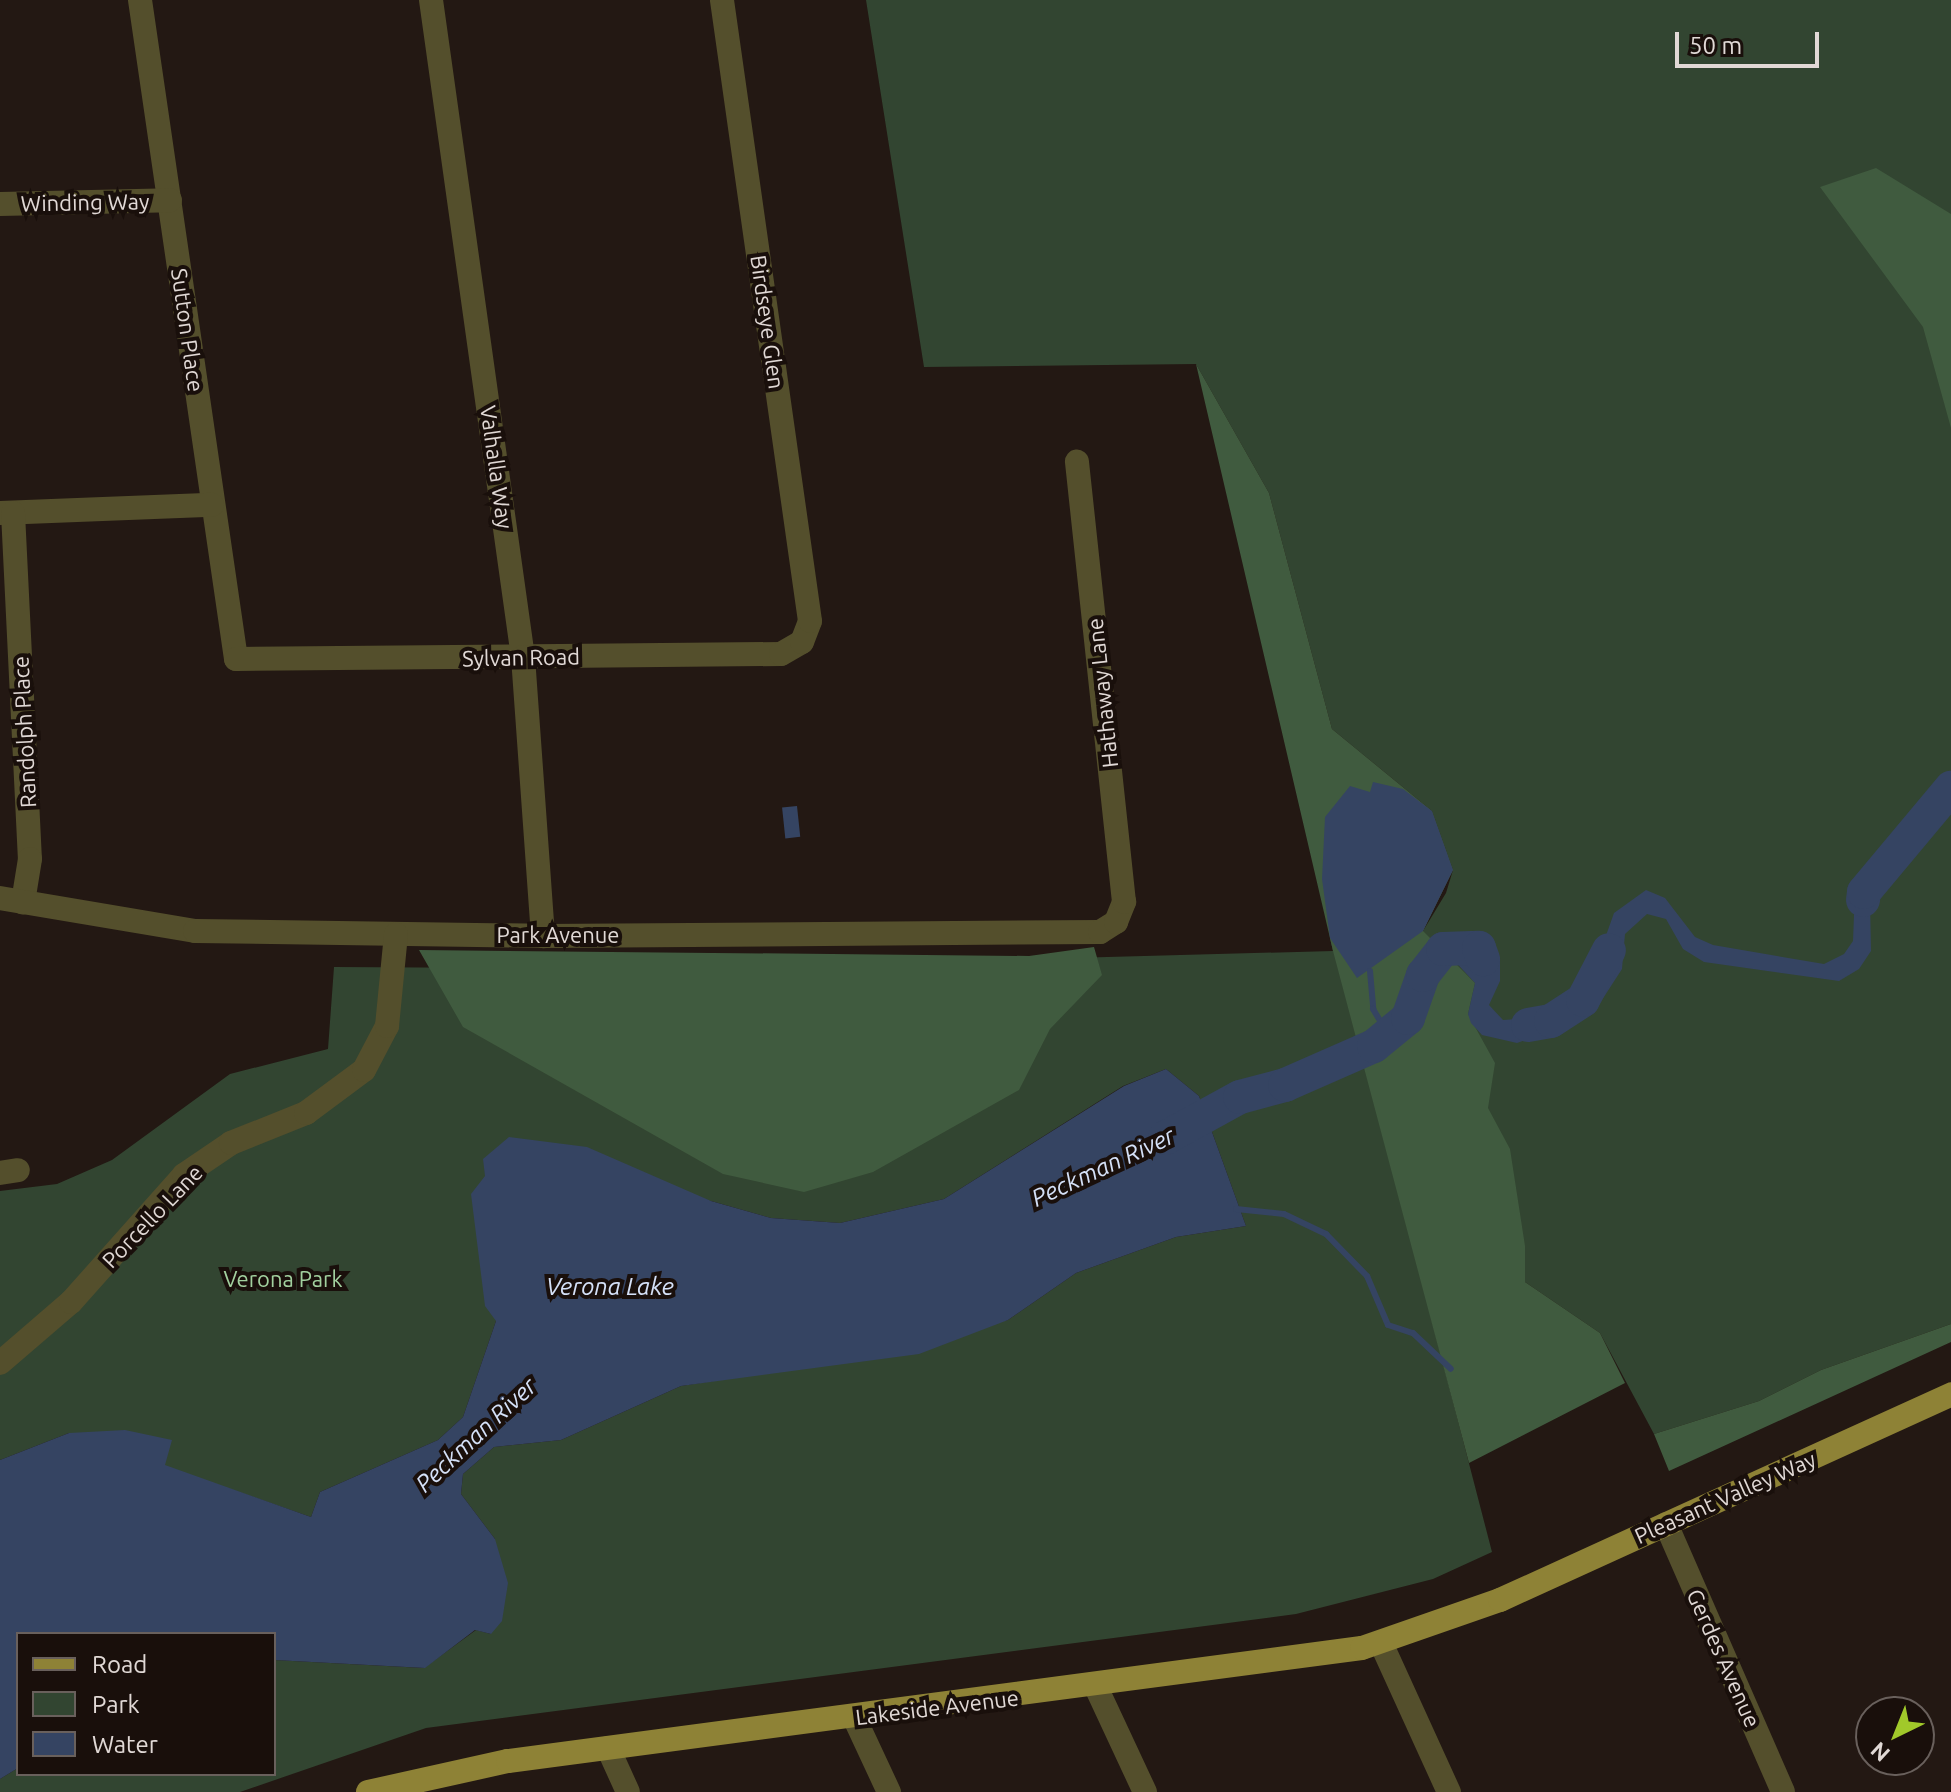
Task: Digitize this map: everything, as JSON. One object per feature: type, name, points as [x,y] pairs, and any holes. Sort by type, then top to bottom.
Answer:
[{"type":"main road","name":"Pleasant Valley Way","points":[[1500,1600],[1950,1398]]},
{"type":"main road","name":"Lakeside Avenue","points":[[374,1791],[465,1769],[608,1748],[1305,1659],[1381,1643],[1500,1600]]},
{"type":"street","name":"Sutton Place","points":[[140,0],[236,659]]},
{"type":"street","name":"Valhalla Way","points":[[431,0],[523,657],[543,936]]},
{"type":"street","name":"Birdseye Glen","points":[[722,0],[810,621],[802,642]]},
{"type":"street","name":"Winding Way","points":[[0,204],[170,200]]},
{"type":"street","name":"Hathaway Lane","points":[[1077,461],[1124,902],[1116,922]]},
{"type":"street","points":[[7,513],[212,505]]},
{"type":"street","name":"Randolph Place","points":[[7,513],[30,859],[11,900]]},
{"type":"street","name":"Sylvan Road","points":[[236,659],[781,654],[802,642]]},
{"type":"street","name":"Park Avenue","points":[[11,900],[195,931],[543,936],[1091,933],[1116,922]]},
{"type":"street","name":"Porcello Lane","points":[[0,1363],[71,1302],[184,1175],[231,1143],[306,1113],[364,1070],[387,1026],[396,934]]},
{"type":"street","name":"Gerdes Avenue","points":[[1666,1524],[1783,1792]]},
{"type":"street","points":[[1381,1643],[1449,1792]]},
{"type":"street","points":[[1096,1687],[1145,1792]]},
{"type":"street","points":[[854,1717],[889,1792]]},
{"type":"street","points":[[608,1748],[628,1792]]},
{"type":"green space","name":"Verona Park","points":[[866,0],[1951,0],[1951,1324],[1821,1370],[1759,1401],[1654,1434],[1600,1333],[1525,1282],[1391,1163],[1492,1552],[1433,1579],[1296,1614],[426,1728],[240,1792],[0,1792],[0,1779],[16,1769],[16,1776],[276,1776],[276,1660],[424,1668],[476,1630],[491,1634],[495,1539],[461,1494],[463,1474],[494,1447],[561,1440],[681,1386],[797,1368],[1008,1320],[1076,1273],[1176,1237],[1246,1226],[1199,1096],[1166,1069],[1123,1086],[944,1199],[840,1223],[771,1218],[711,1201],[485,1176],[496,1321],[463,1417],[438,1440],[320,1492],[311,1517],[69,1433],[0,1460],[0,1191],[57,1184],[112,1160],[230,1074],[328,1049],[334,967],[653,969],[1333,951],[1330,938],[1423,931],[1446,893],[1453,870],[1432,811],[1332,729],[1269,493],[1196,364],[924,367]]},
{"type":"green space","points":[[1876,168],[1951,214],[1951,428],[1923,327],[1820,187]]},
{"type":"green space","points":[[1196,364],[1269,493],[1332,729],[1432,811],[1453,870],[1423,931],[1475,983],[1468,1014],[1495,1063],[1488,1108],[1510,1149],[1525,1246],[1525,1282],[1600,1333],[1625,1383],[1469,1463],[1333,951]]},
{"type":"green space","points":[[1094,947],[1102,975],[1050,1029],[1019,1090],[873,1172],[804,1192],[723,1174],[463,1027],[419,950],[1029,956]]},
{"type":"green space","points":[[1951,1324],[1951,1342],[1669,1471],[1654,1434],[1759,1401],[1821,1370]]},
{"type":"water","points":[[1373,782],[1403,789],[1432,811],[1453,870],[1423,931],[1357,978],[1330,938],[1322,879],[1325,817],[1350,786],[1370,792]]},
{"type":"water","points":[[1951,787],[1951,802],[1915,839],[1894,878],[1870,900],[1871,951],[1859,969],[1839,981],[1704,962],[1683,949],[1666,919],[1647,914],[1625,934],[1622,969],[1600,1003],[1580,1021],[1517,1043],[1482,1035],[1471,1023],[1468,1014],[1475,983],[1439,944],[1451,936],[1470,934],[1493,951],[1500,961],[1500,981],[1489,1005],[1503,1020],[1534,1018],[1582,1003],[1614,913],[1646,890],[1665,898],[1695,937],[1713,945],[1824,964],[1844,954],[1853,941],[1855,888],[1892,860],[1904,837]]},
{"type":"water","points":[[797,806],[800,837],[785,838],[782,808]]},
{"type":"water","name":"Verona Lake","points":[[1166,1069],[1199,1096],[1246,1226],[1176,1237],[1076,1273],[1008,1320],[919,1354],[681,1386],[561,1440],[494,1447],[463,1474],[461,1494],[495,1539],[508,1583],[502,1621],[491,1634],[475,1630],[425,1668],[276,1660],[276,1632],[16,1632],[16,1769],[0,1779],[0,1460],[69,1433],[125,1430],[172,1440],[165,1465],[311,1517],[320,1492],[438,1440],[463,1417],[496,1321],[485,1306],[471,1194],[485,1176],[483,1159],[509,1137],[587,1147],[711,1201],[771,1218],[840,1223],[944,1199],[1124,1086]]},
{"type":"waterway","name":"Peckman River","points":[[1863,900],[1864,892],[1951,788]]},
{"type":"waterway","name":"Peckman River","points":[[1165,1138],[1240,1097],[1285,1085],[1374,1046],[1408,1018],[1423,975],[1443,949],[1479,948],[1483,959]]},
{"type":"waterway","name":"Peckman River","points":[[1528,1025],[1551,1021],[1583,1000],[1609,950]]},
{"type":"waterway","points":[[1370,971],[1373,1009],[1388,1034]]},
{"type":"waterway","points":[[1236,1209],[1284,1214],[1326,1234],[1367,1276],[1388,1325],[1413,1333],[1451,1369]]}]
